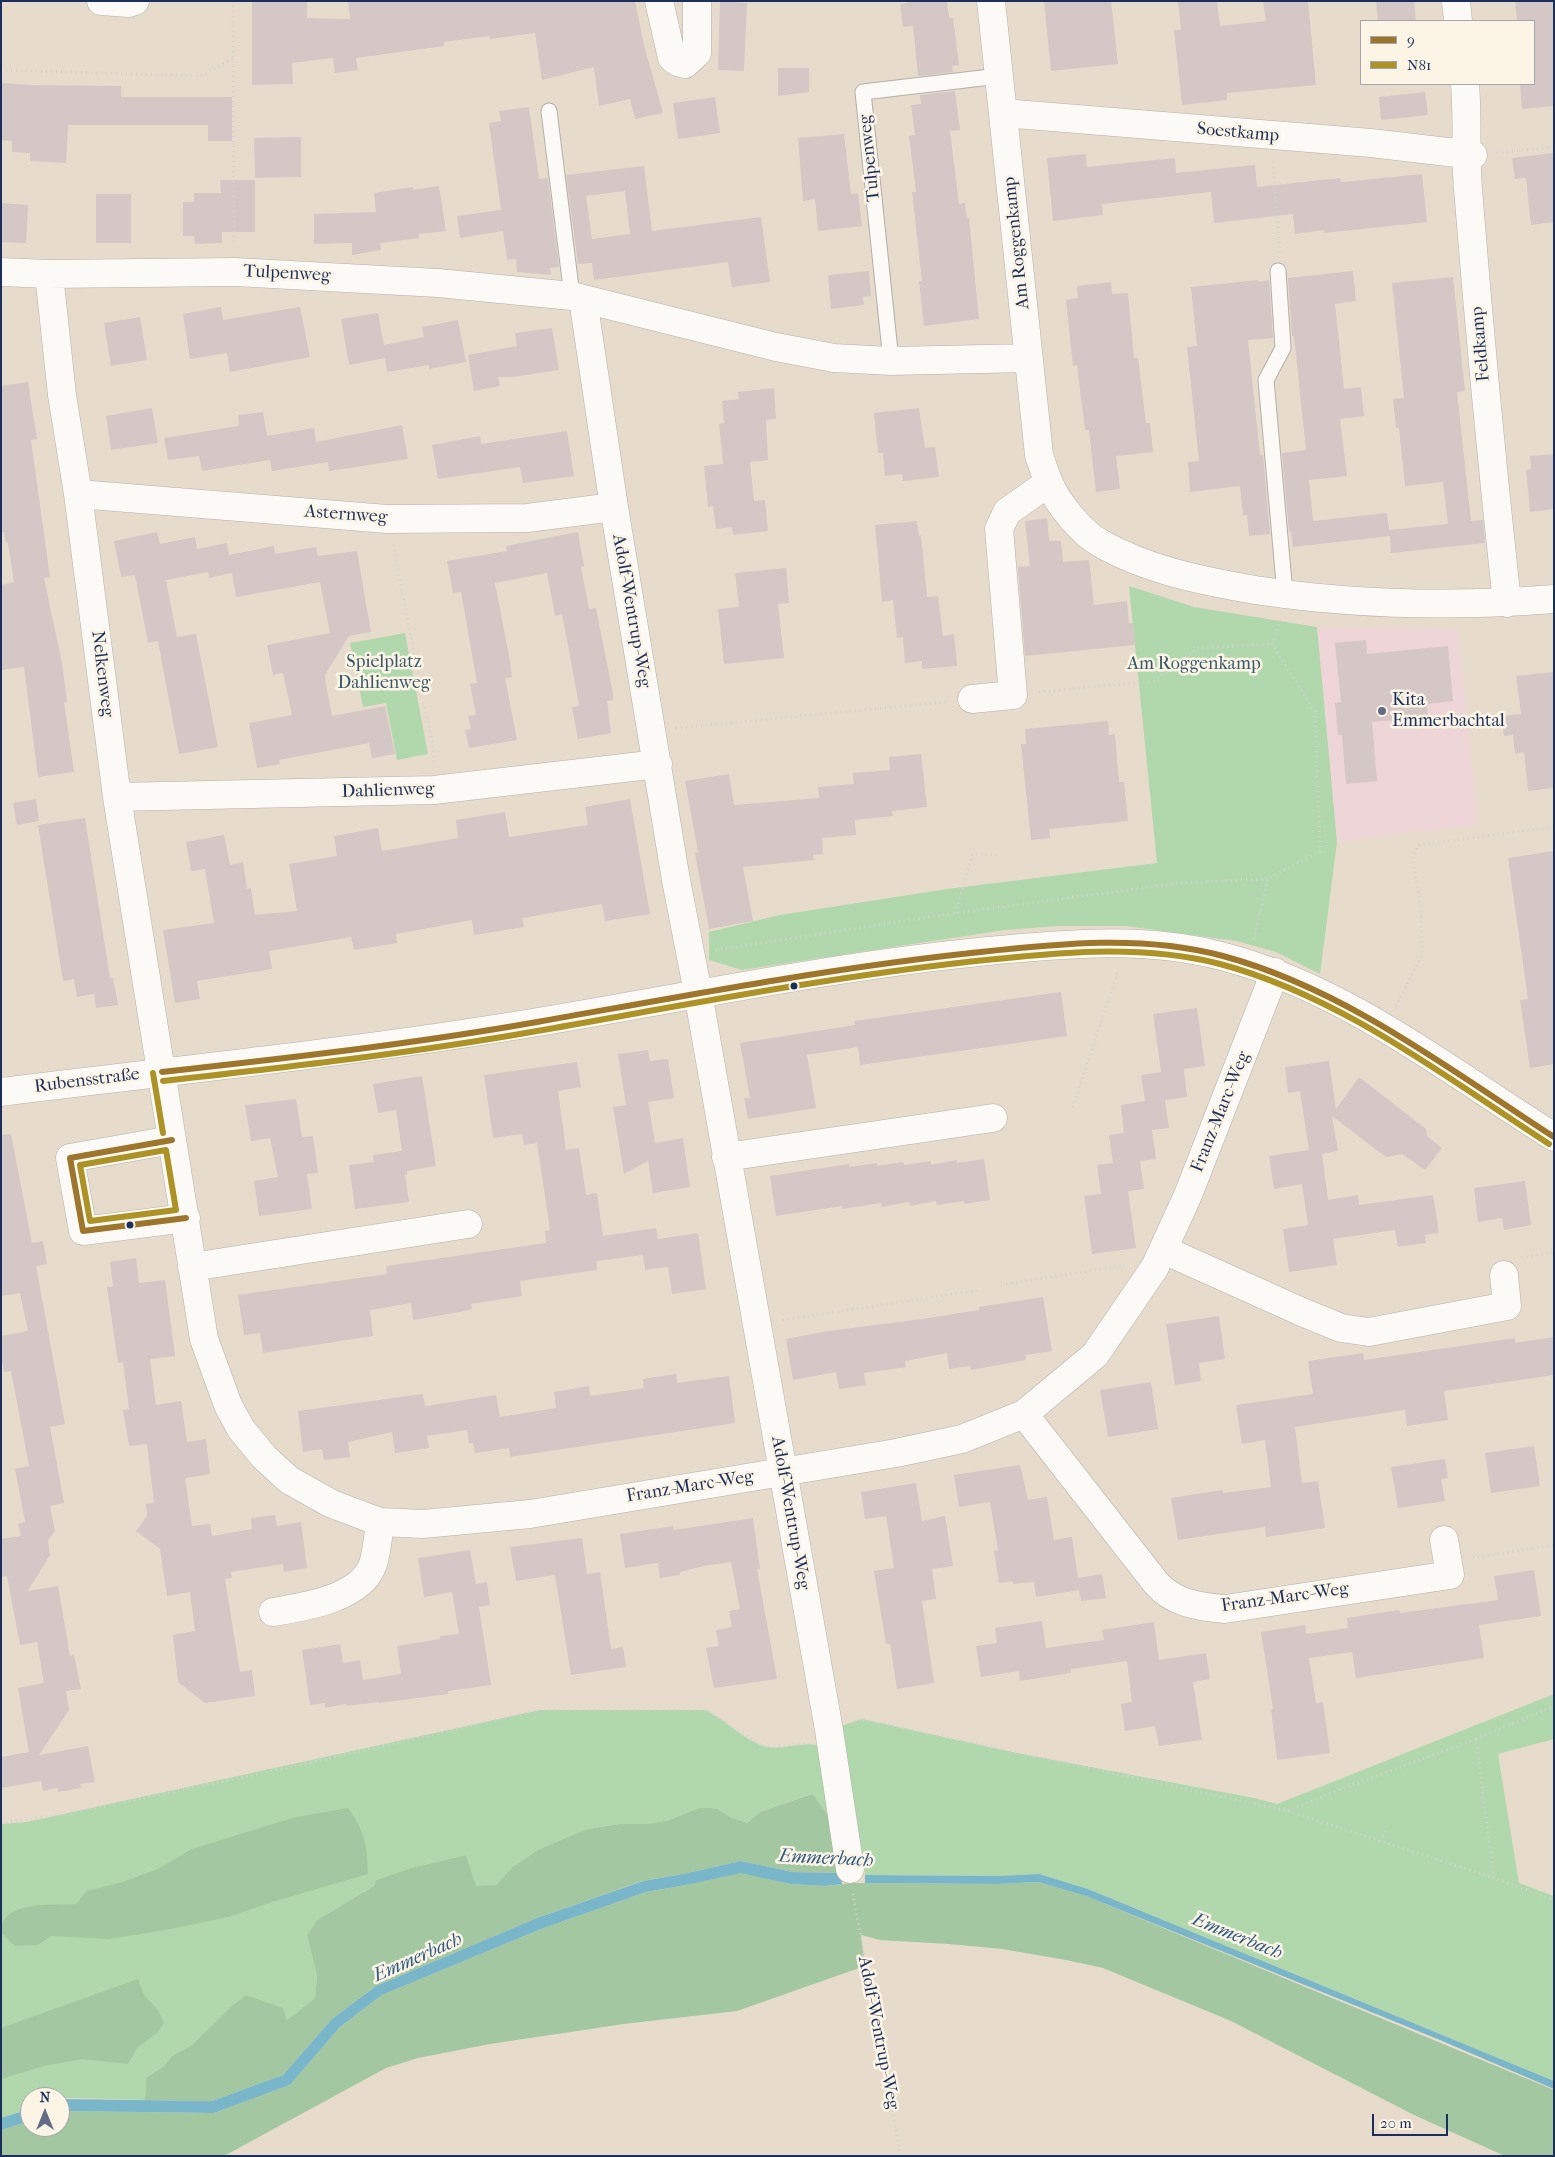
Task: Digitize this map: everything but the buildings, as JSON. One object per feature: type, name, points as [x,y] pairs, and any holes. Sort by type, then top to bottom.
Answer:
[{"type":"street","points":[[101,1],[129,4],[135,1]]},
{"type":"street","points":[[660,1],[672,58],[685,64],[698,53],[698,1]]},
{"type":"street","name":"Am Roggenkamp","points":[[991,1],[1039,455],[1048,483],[1062,505],[1099,543],[1151,566],[1220,584],[1343,602],[1403,604],[1507,603],[1554,599]]},
{"type":"street","points":[[1456,1],[1458,20]]},
{"type":"street","name":"Feldkamp","points":[[1465,85],[1485,395],[1507,603]]},
{"type":"street","name":"Soestkamp","points":[[1003,113],[1371,143],[1469,155]]},
{"type":"street","name":"Tulpenweg","points":[[1,272],[49,274],[235,272],[438,283],[578,298],[776,347],[834,358],[891,361],[1028,358]]},
{"type":"street","name":"Nelkenweg","points":[[49,274],[62,394],[78,494],[117,797],[148,996],[162,1072]]},
{"type":"street","name":"Adolf-Wentrup-Weg","points":[[578,298],[658,764],[676,880],[698,993],[829,1730],[850,1869]]},
{"type":"street","points":[[972,699],[1013,695],[999,530],[1007,512],[1048,483]]},
{"type":"street","name":"Asternweg","points":[[78,494],[387,519],[527,518],[614,507]]},
{"type":"street","name":"Dahlienweg","points":[[117,797],[434,790],[658,764]]},
{"type":"street","name":"Rubensstraße","points":[[1,1092],[349,1050],[512,1026],[698,993],[928,957],[1085,942],[1128,942],[1175,946],[1222,956],[1264,969],[1384,1028],[1554,1137]]},
{"type":"street","name":"Franz-Marc-Weg","points":[[162,1072],[204,1339],[228,1405],[241,1429],[264,1457],[289,1480],[332,1504],[380,1522],[422,1524],[530,1514],[896,1453],[962,1439],[1024,1414],[1095,1356],[1162,1255],[1225,1104],[1264,969]]},
{"type":"street","points":[[726,1157],[993,1118]]},
{"type":"street","points":[[172,1140],[70,1158],[84,1231],[186,1218]]},
{"type":"street","points":[[192,1267],[468,1224]]},
{"type":"street","points":[[1162,1255],[1341,1328],[1369,1332],[1507,1306],[1504,1275]]},
{"type":"street","name":"Franz-Marc-Weg","points":[[1024,1414],[1161,1589],[1180,1601],[1202,1607],[1225,1609],[1450,1574],[1446,1551]]},
{"type":"street","points":[[272,1612],[308,1606],[347,1593],[373,1566],[380,1522]]},
{"type":"lane","name":"Tulpenweg","points":[[891,361],[863,92],[999,76]]},
{"type":"lane","points":[[549,111],[578,298]]},
{"type":"lane","points":[[1278,271],[1283,348],[1266,380],[1288,595]]},
{"type":"path","points":[[233,1],[235,272]]},
{"type":"path","points":[[1,70],[200,76],[233,59]]},
{"type":"path","points":[[1272,136],[1280,261],[1278,271]]},
{"type":"path","points":[[1469,155],[1554,147]]},
{"type":"path","points":[[387,519],[434,753],[434,790]]},
{"type":"path","points":[[1272,644],[1288,595]]},
{"type":"path","points":[[1013,695],[1154,681],[1198,648],[1272,644]]},
{"type":"path","points":[[690,954],[956,913],[1179,883],[1268,879],[1320,851],[1315,712],[1272,644]]},
{"type":"path","points":[[652,730],[972,699]]},
{"type":"path","points":[[1384,1028],[1422,955],[1421,907],[1412,857],[1418,845],[1554,827]]},
{"type":"path","points":[[956,913],[972,854],[1000,855]]},
{"type":"path","points":[[1264,969],[1254,938],[1268,879]]},
{"type":"path","points":[[1073,1108],[1128,942]]},
{"type":"path","points":[[1006,1284],[1162,1255]]},
{"type":"path","points":[[756,1324],[980,1290]]},
{"type":"path","points":[[1446,1551],[1554,1545]]},
{"type":"path","points":[[1288,1811],[1336,1791],[1476,1739],[1554,1706]]},
{"type":"path","points":[[1,1823],[65,1814],[272,1771],[539,1710],[706,1710],[763,1746],[775,1747],[808,1744],[829,1730],[862,1719],[1288,1811],[1494,1878],[1554,1900]]},
{"type":"path","points":[[1476,1739],[1494,1878]]},
{"type":"path","points":[[1380,1841],[1387,1830]]},
{"type":"path","name":"Adolf-Wentrup-Weg","points":[[856,1911],[902,2156]]},
{"type":"shaded area","points":[[1317,627],[1458,629],[1478,824],[1337,842]]},
{"type":"green space","points":[[1129,586],[1194,607],[1317,627],[1337,842],[1320,974],[1276,952],[1236,941],[1126,926],[1058,926],[1005,930],[742,970],[709,960],[709,932],[780,915],[947,889],[1157,863]]},
{"type":"green space","name":"Spielplatz Dahlienweg","points":[[405,633],[428,754],[397,760],[386,703],[363,707],[350,643]]},
{"type":"green space","points":[[1554,1694],[1554,1739],[1498,1754],[1519,1883],[1554,1896],[1554,2081],[1088,1889],[1039,1874],[998,1876],[865,1875],[841,1726],[862,1719],[1017,1753],[1277,1804]]},
{"type":"green space","points":[[540,1710],[706,1710],[748,1739],[764,1746],[776,1748],[816,1745],[823,1761],[831,1819],[811,1794],[760,1812],[747,1823],[730,1817],[718,1809],[699,1808],[669,1820],[648,1824],[620,1824],[588,1829],[512,1868],[496,1885],[476,1887],[466,1855],[411,1868],[376,1880],[374,1886],[317,1920],[307,1935],[317,1976],[315,1998],[287,2020],[282,2008],[246,1995],[192,2045],[172,2056],[164,2066],[146,2078],[145,2100],[70,2098],[70,2087],[20,2087],[20,2112],[1,2118],[1,1824],[27,1822]]},
{"type":"green space","points":[[812,1794],[831,1819],[841,1873],[793,1872],[741,1861],[642,1881],[537,1918],[376,1986],[332,2019],[283,2075],[212,2101],[145,2100],[146,2078],[164,2066],[172,2056],[192,2045],[246,1995],[283,2008],[287,2020],[315,1998],[317,1976],[307,1935],[317,1920],[374,1886],[376,1880],[411,1868],[466,1855],[476,1886],[496,1885],[512,1868],[538,1850],[588,1829],[620,1824],[648,1824],[669,1820],[699,1808],[718,1809],[730,1817],[747,1823],[760,1812]]},
{"type":"green space","points":[[348,1808],[362,1831],[367,1855],[368,1874],[272,1902],[229,1917],[160,1931],[108,1939],[51,1936],[38,1945],[15,1946],[1,1933],[3,1922],[9,1914],[18,1909],[30,1906],[76,1904],[87,1891],[122,1882],[158,1869],[192,1849],[296,1817]]},
{"type":"green space","points":[[741,1872],[790,1884],[825,1886],[852,1883],[998,1884],[1038,1882],[1086,1896],[1554,2090],[1554,2156],[1505,2156],[1414,2115],[1231,2021],[1103,1968],[1002,1949],[880,1940],[861,1935],[865,1966],[737,2011],[624,2024],[490,2044],[418,2058],[386,2068],[224,2156],[1,2156],[1,2130],[20,2124],[20,2137],[70,2137],[70,2111],[214,2113],[290,2085],[340,2027],[382,1995],[541,1929],[646,1892]]},
{"type":"green space","points":[[138,1979],[144,1995],[158,2010],[164,2023],[158,2032],[137,2048],[128,2064],[82,2059],[44,2066],[1,2079],[1,2028]]},
{"type":"water","points":[[741,1861],[793,1872],[841,1873],[842,1884],[825,1886],[790,1884],[741,1873],[646,1892],[541,1929],[382,1995],[340,2027],[290,2085],[214,2113],[70,2111],[70,2099],[212,2101],[283,2075],[332,2019],[376,1986],[537,1918],[643,1881]]},
{"type":"water","points":[[1039,1874],[1088,1889],[1554,2081],[1554,2089],[1440,2040],[1086,1896],[1038,1882],[998,1884],[865,1883],[865,1875],[998,1876]]},
{"type":"water","points":[[20,2112],[20,2124],[1,2130],[1,2118]]},
{"type":"transit line","name":"9","points":[[162,1072],[444,1037],[909,960],[1060,945],[1125,943],[1191,949],[1223,956],[1268,970],[1311,989],[1395,1033],[1554,1137]]},
{"type":"transit line","name":"N81","points":[[163,1081],[304,1065],[444,1046],[859,976],[967,962],[1062,953],[1126,952],[1158,954],[1220,964],[1265,978],[1308,996],[1350,1017],[1391,1041],[1549,1144]]},
{"type":"transit line","name":"N81","points":[[153,1073],[163,1133]]},
{"type":"transit line","name":"9","points":[[172,1140],[70,1158],[83,1231],[186,1218]]},
{"type":"transit line","name":"N81","points":[[166,1150],[176,1210],[90,1221],[80,1165],[166,1150]]},
{"type":"place","name":"Kita Emmerbachtal","points":[[1382,711]]},
{"type":"water label","name":"Emmerbach","points":[[826,1859]]},
{"type":"water label","name":"Emmerbach","points":[[1237,1937]]},
{"type":"water label","name":"Emmerbach","points":[[418,1958]]}]
